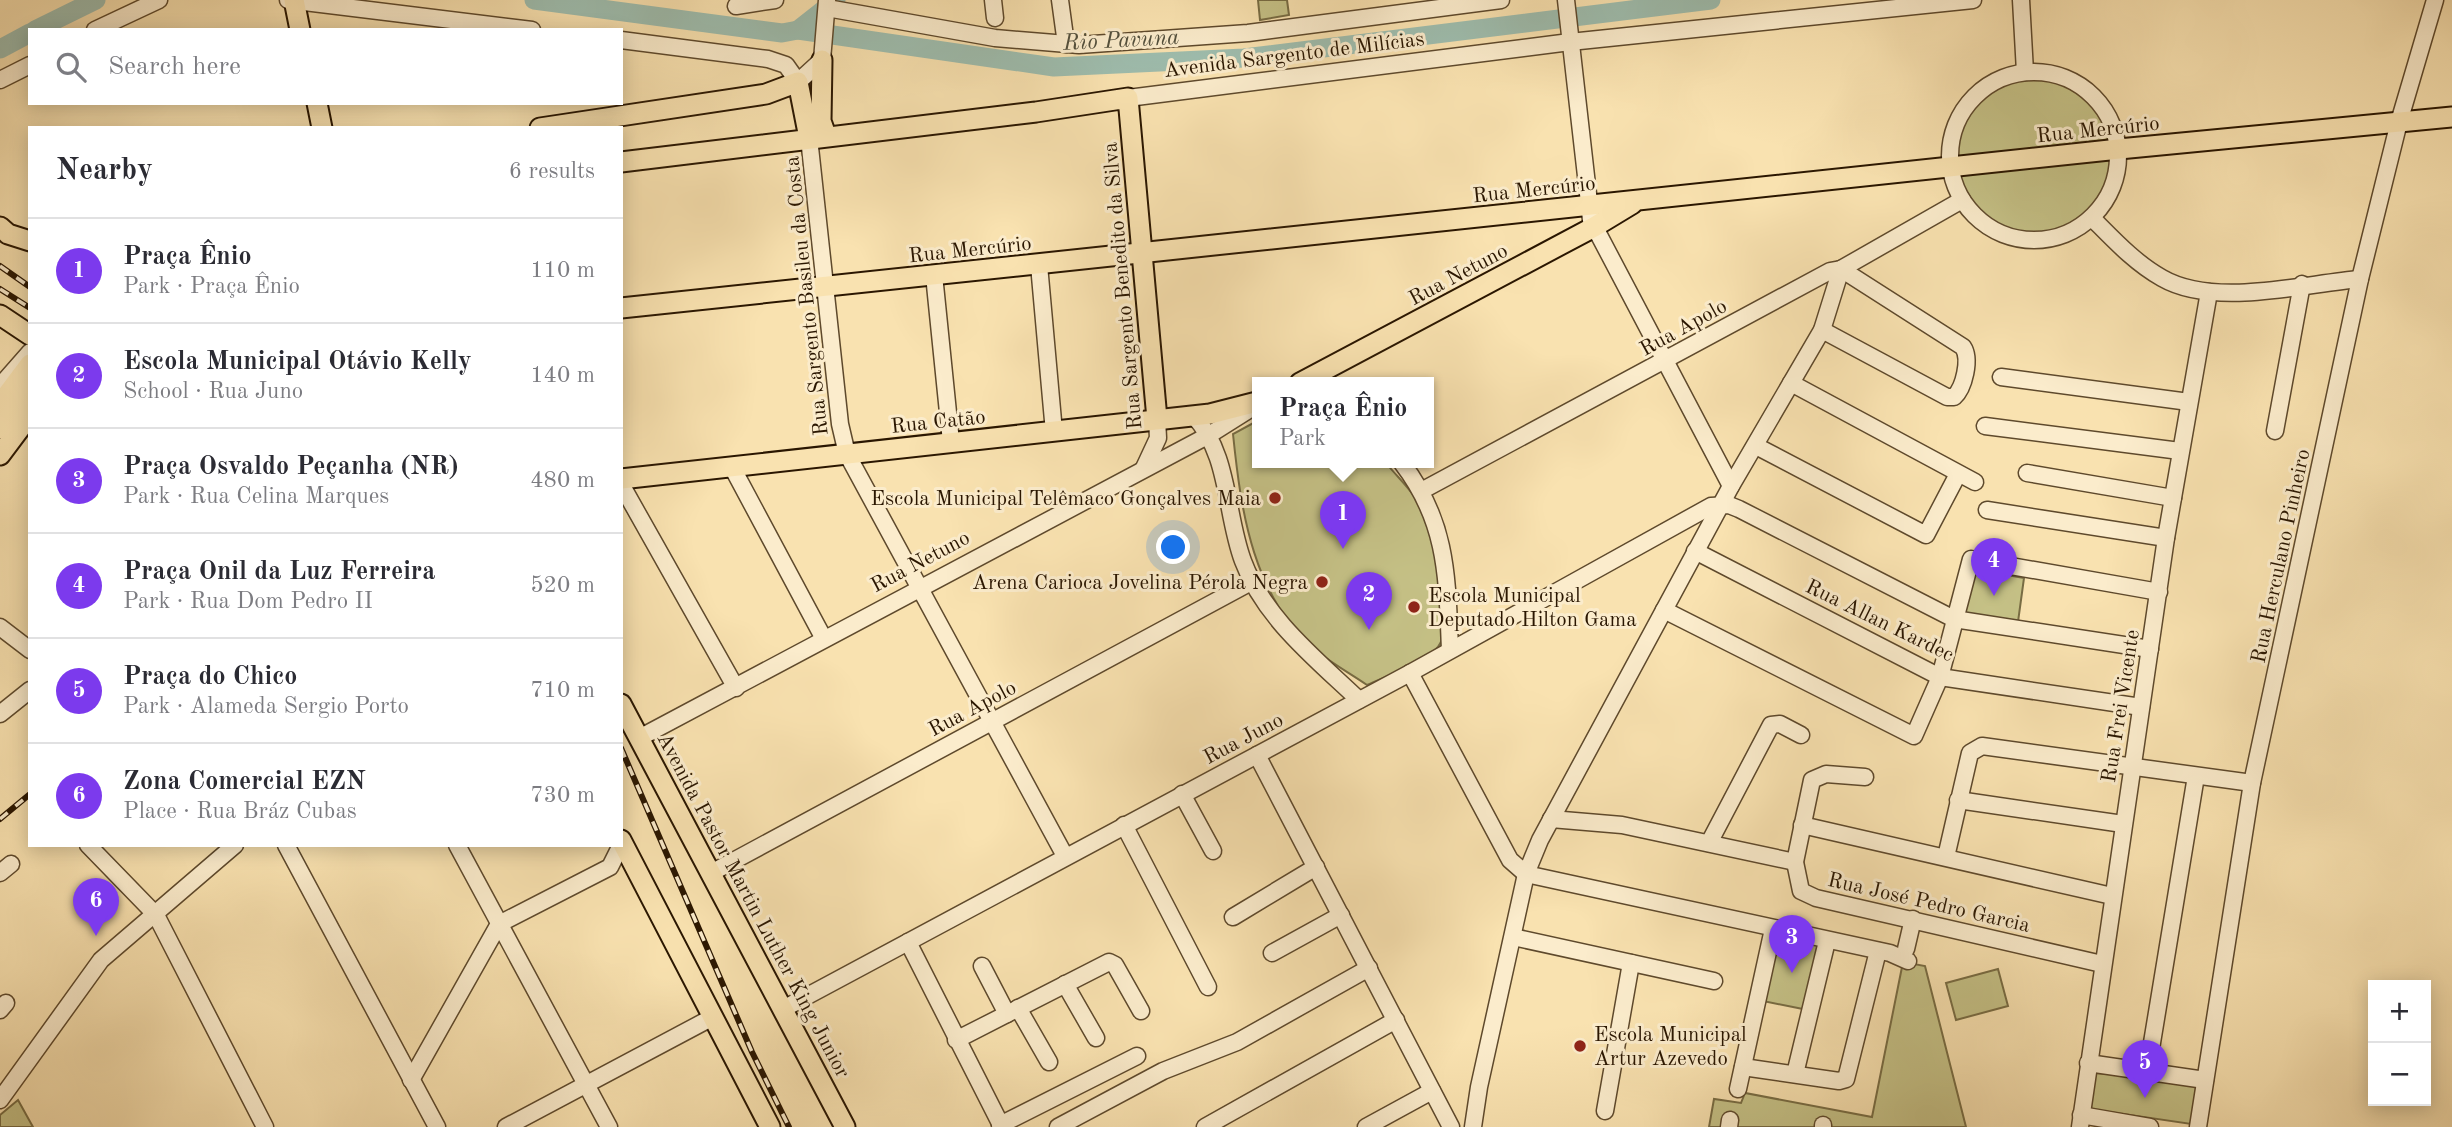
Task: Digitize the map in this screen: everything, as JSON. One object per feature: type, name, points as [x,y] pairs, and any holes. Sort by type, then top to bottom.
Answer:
[{"type":"main road","points":[[294,0],[300,28]]},
{"type":"main road","points":[[817,137],[821,121],[822,60]]},
{"type":"main road","points":[[553,126],[766,94],[797,82],[817,137]]},
{"type":"main road","name":"Avenida Sargento de Milícias","points":[[623,162],[1036,112],[1128,98]]},
{"type":"main road","name":"Rua Sargento Benedito da Silva","points":[[1128,98],[1157,419]]},
{"type":"main road","points":[[317,105],[322,126]]},
{"type":"main road","name":"Rua Mercúrio","points":[[623,308],[2119,149],[2452,117]]},
{"type":"main road","name":"Rua Netuno","points":[[1315,377],[1594,228],[1637,201]]},
{"type":"main road","points":[[1552,209],[1558,230],[1554,248]]},
{"type":"main road","points":[[4,230],[28,240]]},
{"type":"main road","points":[[0,315],[28,334]]},
{"type":"main road","points":[[0,404],[28,367]]},
{"type":"main road","points":[[0,429],[28,391]]},
{"type":"main road","name":"Rua Catão","points":[[623,479],[1054,432],[1193,415],[1252,404]]},
{"type":"main road","points":[[0,455],[28,418]]},
{"type":"main road","name":"Avenida Pastor Martin Luther King Junior","points":[[623,707],[845,1127]]},
{"type":"main road","points":[[623,845],[770,1127]]},
{"type":"street","points":[[100,28],[159,0]]},
{"type":"street","points":[[288,0],[516,28]]},
{"type":"street","points":[[736,6],[775,0]]},
{"type":"street","points":[[993,0],[995,18]]},
{"type":"street","points":[[1060,0],[1066,44]]},
{"type":"street","name":"Avenida Sargento de Milícias","points":[[829,8],[864,10],[995,38],[1066,44],[1248,33],[1501,0]]},
{"type":"street","points":[[1566,0],[1588,206],[1594,228],[1731,486]]},
{"type":"street","name":"Avenida Sargento de Milícias","points":[[1128,98],[1570,39],[1973,0]]},
{"type":"street","points":[[2021,0],[2025,72]]},
{"type":"street","name":"Rua Herculano Pinheiro","points":[[2198,1127],[2252,783],[2360,279],[2399,122],[2435,0]]},
{"type":"street","points":[[623,40],[768,59],[786,65],[797,82],[815,69],[822,60],[829,8]]},
{"type":"street","points":[[0,80],[28,66]]},
{"type":"street","points":[[2025,72],[2063,76],[2095,97],[2115,130],[2119,149],[2113,187],[2092,218],[2080,227],[2052,238],[2019,239],[1986,226],[1962,200],[1950,168],[1952,134],[1967,104],[1993,82],[2025,72]]},
{"type":"street","name":"Rua Sargento Basileu da Costa","points":[[817,137],[825,288],[840,424],[847,454],[1065,856]]},
{"type":"street","name":"Rua Apolo","points":[[1423,490],[1830,271],[1841,268],[1962,200]]},
{"type":"street","points":[[2092,218],[2120,245],[2163,279],[2209,292],[2360,279]]},
{"type":"street","points":[[1039,265],[1054,432]]},
{"type":"street","points":[[1474,1127],[1479,1087],[1526,874],[1551,819],[1695,551],[1822,330],[1841,268],[1963,347],[1967,362],[1959,392],[1954,397],[1947,397],[1822,330]]},
{"type":"street","points":[[934,275],[951,442]]},
{"type":"street","points":[[2275,431],[2302,284]]},
{"type":"street","name":"Rua Frei Vicente","points":[[2080,1121],[2166,538],[2209,292]]},
{"type":"street","points":[[0,386],[28,354]]},
{"type":"street","points":[[2001,377],[2189,402]]},
{"type":"street","points":[[1791,383],[1975,482]]},
{"type":"street","name":"Rua Netuno","points":[[641,737],[736,688],[918,587],[1209,435],[1252,406]]},
{"type":"street","points":[[1193,415],[1209,435],[1221,469],[1234,534],[1253,582],[1289,632],[1359,700]]},
{"type":"street","name":"Rua Sargento Benedito da Silva","points":[[1144,468],[1158,438],[1157,419]]},
{"type":"street","points":[[1985,426],[2180,451]]},
{"type":"street","points":[[1756,446],[1926,535],[1958,474]]},
{"type":"street","points":[[732,467],[824,639]]},
{"type":"street","points":[[1406,468],[1423,490],[1444,554],[1450,650]]},
{"type":"street","points":[[2027,473],[2173,498]]},
{"type":"street","points":[[623,488],[736,688]]},
{"type":"street","points":[[1721,504],[1739,509],[1954,620],[2150,649]]},
{"type":"street","name":"Rua Juno","points":[[783,1009],[1410,673],[1701,510],[1721,504]]},
{"type":"street","points":[[1987,510],[2166,538]]},
{"type":"street","name":"Rua Allan Kardec","points":[[1695,551],[1940,677],[2141,707]]},
{"type":"street","points":[[1664,610],[1914,736],[1940,677],[1971,559],[2159,592]]},
{"type":"street","name":"Rua Apolo","points":[[711,873],[1253,582]]},
{"type":"street","points":[[0,627],[28,648]]},
{"type":"street","points":[[1410,673],[1510,860],[1526,874],[1827,942],[1907,955],[1913,919]]},
{"type":"street","points":[[0,714],[28,692]]},
{"type":"street","points":[[1709,843],[1771,726],[1780,724],[1801,735]]},
{"type":"street","points":[[1947,857],[1970,753],[1982,746],[2252,783]]},
{"type":"street","points":[[1257,755],[1451,1127]]},
{"type":"street","points":[[1551,819],[1622,825],[1795,862],[1812,780],[1818,776],[1835,775],[1864,777]]},
{"type":"street","points":[[2147,1073],[2196,776]]},
{"type":"street","points":[[1182,794],[1213,852]]},
{"type":"street","points":[[1958,800],[2123,824]]},
{"type":"street","points":[[1124,825],[1208,987]]},
{"type":"street","points":[[1802,825],[2112,896]]},
{"type":"street","points":[[90,847],[156,915],[265,1127]]},
{"type":"street","points":[[0,1100],[94,969],[232,847]]},
{"type":"street","points":[[287,847],[437,1127]]},
{"type":"street","points":[[458,847],[609,1127]]},
{"type":"street","points":[[610,867],[620,847]]},
{"type":"street","name":"Rua José Pedro Garcia","points":[[1795,862],[1797,884],[1809,896],[2102,964]]},
{"type":"street","points":[[411,1080],[499,924],[610,867],[633,863]]},
{"type":"street","points":[[1233,917],[1316,867]]},
{"type":"street","points":[[1272,953],[1341,915]]},
{"type":"street","points":[[1738,1089],[1773,929]]},
{"type":"street","points":[[1513,937],[1714,981]]},
{"type":"street","points":[[908,942],[1001,1126],[1137,1056]]},
{"type":"street","points":[[1795,1074],[1827,942]]},
{"type":"street","points":[[1743,1067],[1839,1081],[1846,1079],[1878,951]]},
{"type":"street","points":[[956,1040],[1111,962],[1141,1012]]},
{"type":"street","points":[[1605,1111],[1631,963]]},
{"type":"street","points":[[982,966],[1049,1062]]},
{"type":"street","points":[[1058,1127],[1163,1071],[1237,1042],[1369,968]]},
{"type":"street","points":[[1065,984],[1096,1038]]},
{"type":"street","points":[[506,1127],[713,1017]]},
{"type":"street","points":[[1205,1127],[1396,1020]]},
{"type":"street","points":[[2088,1063],[2205,1080]]},
{"type":"street","points":[[1366,1127],[1433,1091]]},
{"type":"street","points":[[2080,1121],[2144,1127]]},
{"type":"shaded area","points":[[1258,0],[1287,0],[1289,15],[1260,20]]},
{"type":"shaded area","points":[[2032,78],[2062,84],[2088,101],[2105,127],[2111,157],[2105,187],[2088,213],[2062,230],[2032,236],[2002,230],[1976,213],[1959,187],[1953,157],[1959,127],[1976,101],[2002,84]]},
{"type":"shaded area","points":[[1252,424],[1252,468],[1390,468],[1416,498],[1433,538],[1441,580],[1444,621],[1442,637],[1432,653],[1415,664],[1367,685],[1318,652],[1296,631],[1278,607],[1254,552],[1246,523],[1233,434]]},
{"type":"shaded area","points":[[1973,569],[2024,578],[2018,622],[1964,615]]},
{"type":"shaded area","points":[[1777,936],[1822,945],[1808,1010],[1763,1001]]},
{"type":"shaded area","points":[[1903,962],[1925,966],[1966,1127],[1709,1127],[1714,1099],[1741,1103],[1745,1093],[1872,1117]]},
{"type":"shaded area","points":[[1998,969],[2008,1006],[1956,1020],[1946,983]]},
{"type":"shaded area","points":[[2093,1073],[2147,1076],[2202,1086],[2191,1124],[2089,1109]]},
{"type":"shaded area","points":[[18,1100],[33,1127],[0,1127],[0,1115]]},
{"type":"waterway","name":"Rio Pavuna","points":[[39,28],[96,0]]},
{"type":"waterway","name":"Rio Pavuna","points":[[534,0],[782,33],[798,30],[1054,67],[1244,58],[1711,0]]},
{"type":"waterway","points":[[798,30],[836,0]]},
{"type":"waterway","name":"Rio Pavuna","points":[[0,49],[28,34]]},
{"type":"railway","points":[[0,266],[28,286]]},
{"type":"railway","points":[[0,289],[28,307]]},
{"type":"railway","points":[[623,753],[752,1052],[789,1127]]},
{"type":"railway","points":[[0,819],[28,796]]},
{"type":"place","name":"Escola Municipal Telêmaco Gonçalves Maia","points":[[1275,498]]},
{"type":"place","name":"Praça Ênio","points":[[1343,549]]},
{"type":"place","name":"Arena Carioca Jovelina Pérola Negra","points":[[1322,582]]},
{"type":"place","name":"Praça Onil da Luz Ferreira","points":[[1994,596]]},
{"type":"place","name":"Escola Municipal Deputado Hilton Gama","points":[[1414,607]]},
{"type":"place","name":"Escola Municipal Otávio Kelly","points":[[1369,630]]},
{"type":"place","name":"Zona Comercial EZN","points":[[96,936]]},
{"type":"place","name":"Praça Osvaldo Peçanha (NR)","points":[[1792,973]]},
{"type":"place","name":"Escola Municipal Artur Azevedo","points":[[1580,1046]]},
{"type":"place","name":"Praça do Chico","points":[[2145,1098]]}]
